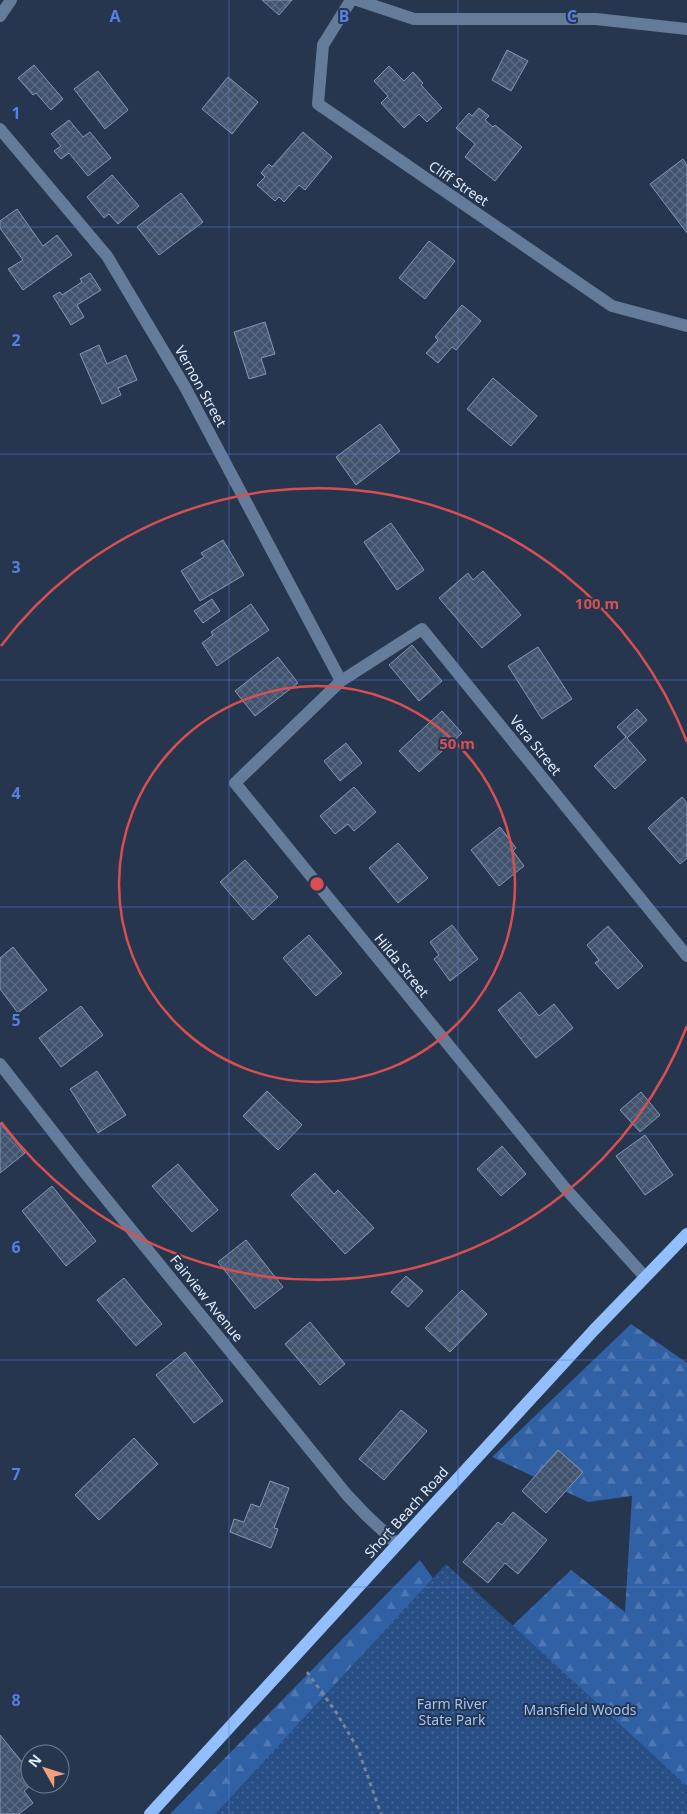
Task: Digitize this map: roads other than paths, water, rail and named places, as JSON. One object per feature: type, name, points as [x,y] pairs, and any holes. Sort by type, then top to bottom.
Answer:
[{"type":"main road","name":"Short Beach Road","points":[[150,1814],[587,1337],[687,1234]]},
{"type":"street","points":[[0,16],[11,0]]},
{"type":"street","name":"Cliff Street","points":[[351,0],[323,46],[318,104],[612,306],[687,326]]},
{"type":"street","points":[[358,0],[414,20],[596,19],[687,29]]},
{"type":"street","name":"Vernon Street","points":[[0,129],[107,256],[185,386],[341,681]]},
{"type":"street","name":"Vera Street","points":[[341,681],[422,629],[687,956]]},
{"type":"street","name":"Hilda Street","points":[[341,681],[235,783],[559,1181],[645,1277]]},
{"type":"street","name":"Fairview Avenue","points":[[0,1064],[92,1181],[347,1495],[397,1544]]},
{"type":"park label","name":"Mansfield Woods","points":[[580,1709]]},
{"type":"park label","name":"Farm River State Park","points":[[452,1712]]}]
